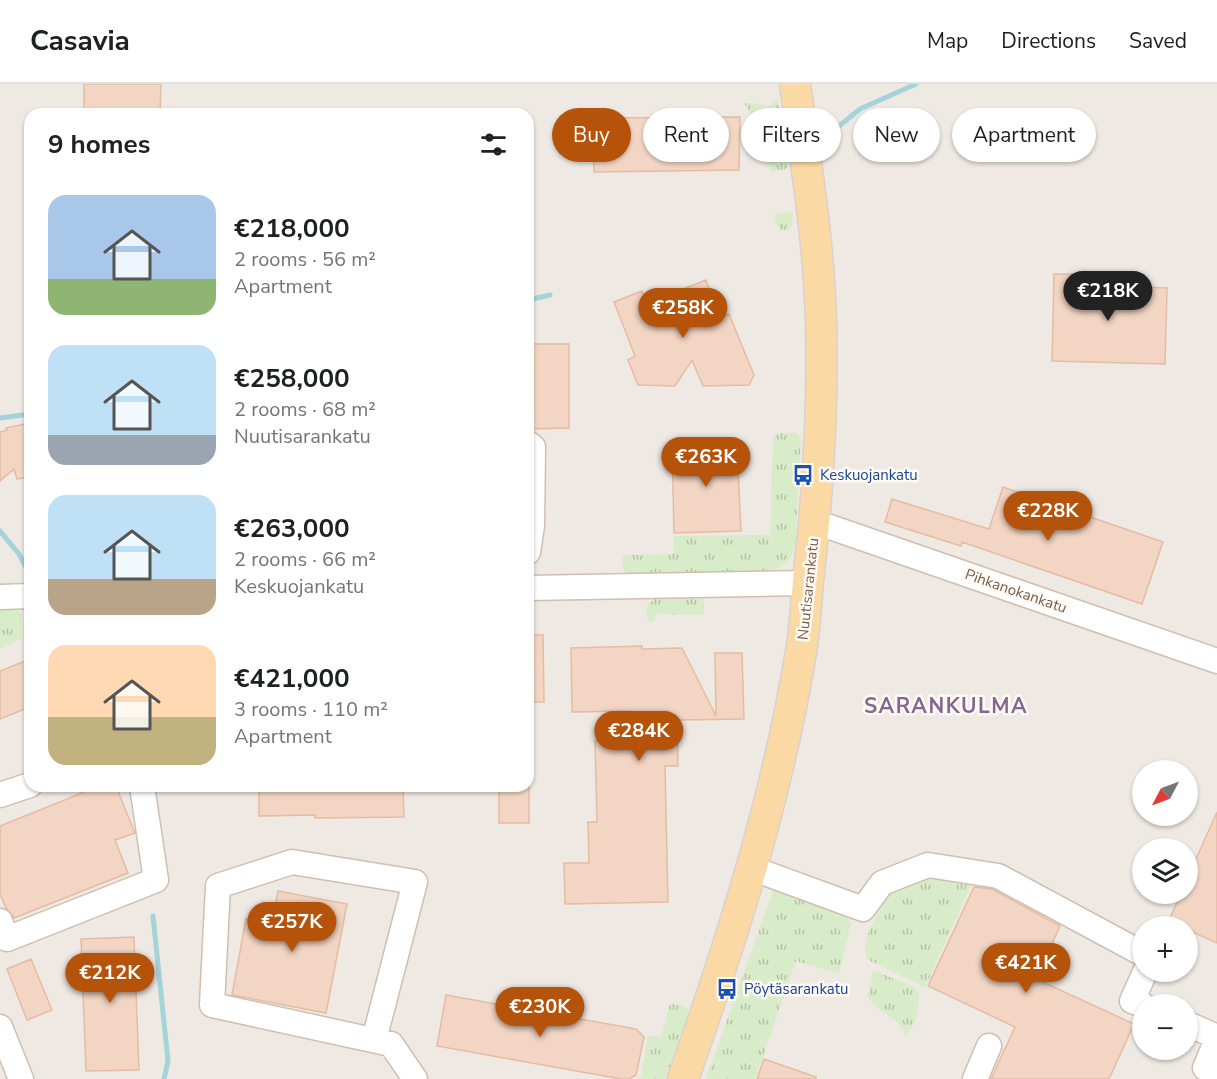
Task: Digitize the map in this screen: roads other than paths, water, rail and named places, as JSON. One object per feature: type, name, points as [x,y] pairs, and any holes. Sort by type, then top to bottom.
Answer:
[{"type":"main road","name":"Nuutisarankatu","points":[[683,1079],[739,911],[776,778],[799,663],[815,525],[821,322],[809,190],[795,84]]},
{"type":"street","name":"Pihkanokankatu","points":[[815,525],[830,527],[1217,661]]},
{"type":"street","points":[[534,588],[808,583]]},
{"type":"street","points":[[0,597],[24,596]]},
{"type":"street","points":[[0,795],[24,787]]},
{"type":"street","points":[[0,921],[7,939],[156,880],[143,792]]},
{"type":"street","points":[[374,1040],[415,882],[292,862],[218,886],[212,1005],[391,1044],[415,1079]]},
{"type":"street","points":[[751,868],[863,909],[882,882],[928,865],[998,876],[1132,948]]},
{"type":"street","points":[[0,1027],[21,1079]]},
{"type":"street","points":[[1198,1029],[1217,1038],[1205,1068],[1217,1075]]},
{"type":"street","points":[[975,1079],[989,1046]]},
{"type":"waterway","points":[[841,124],[860,109],[916,84]]},
{"type":"waterway","points":[[534,299],[550,295]]},
{"type":"waterway","points":[[0,418],[24,415]]},
{"type":"waterway","points":[[0,531],[24,564]]},
{"type":"waterway","points":[[153,916],[168,1061],[164,1079]]},
{"type":"place","name":"Keskuojankatu","points":[[803,475]]},
{"type":"place","name":"Pöytäsarankatu","points":[[727,989]]},
{"type":"district","name":"SARANKULMA","points":[[946,706]]}]
